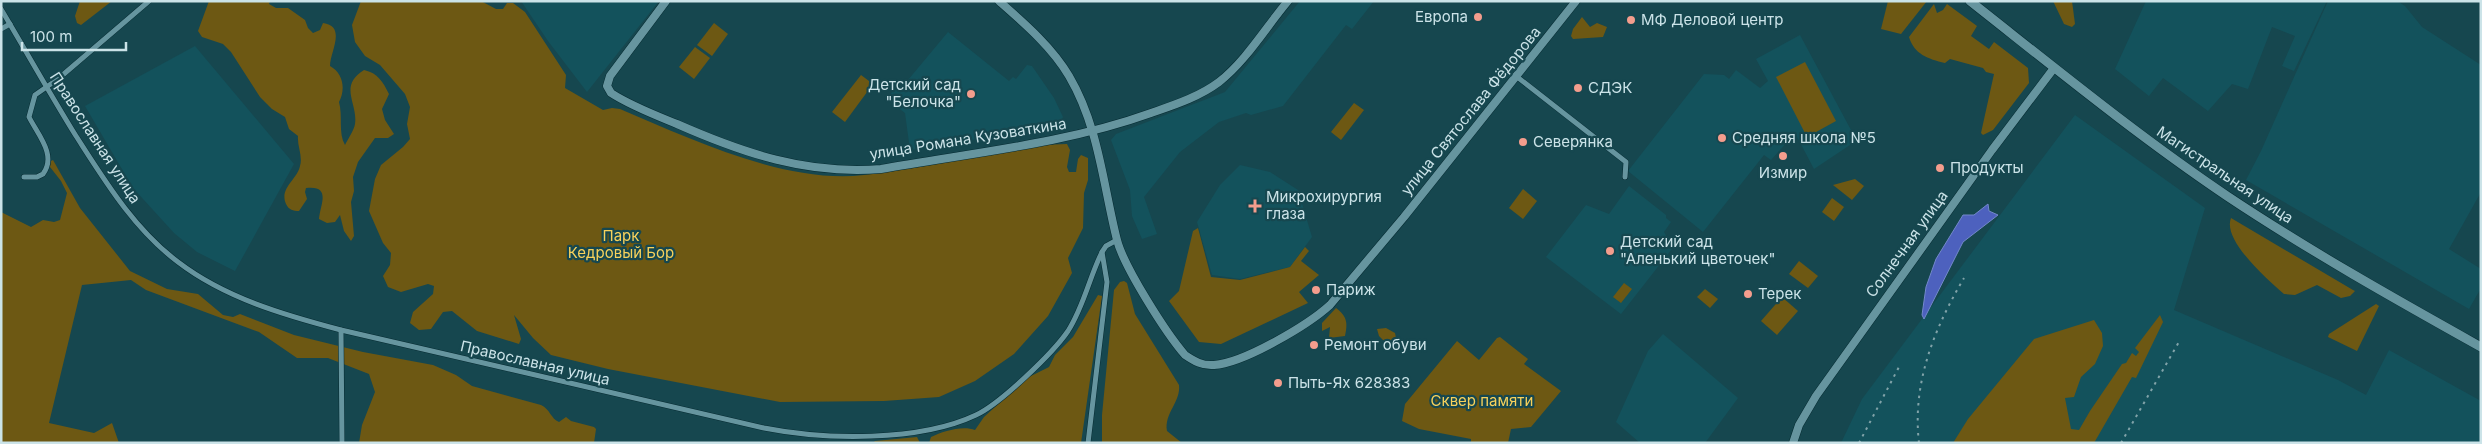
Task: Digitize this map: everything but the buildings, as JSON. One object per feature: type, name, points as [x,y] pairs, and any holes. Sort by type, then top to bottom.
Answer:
[{"type":"main road","name":"Магистральная улица","points":[[1970,1],[2119,119],[2248,210],[2374,286],[2481,347]]},
{"type":"street","points":[[24,177],[37,177],[48,168],[50,160],[48,150],[29,117],[31,102],[35,95],[149,1]]},
{"type":"street","name":"улица Романа Кузоваткина","points":[[666,1],[610,76],[607,86],[608,90],[667,120],[743,152],[816,167],[865,170],[1093,131],[1176,104],[1217,83],[1236,65],[1288,1]]},
{"type":"street","name":"улица Святослава Фёдорова","points":[[999,1],[1059,61],[1074,87],[1093,131],[1117,240],[1131,271],[1185,355],[1204,364],[1214,365],[1234,359],[1286,336],[1320,315],[1330,305],[1404,217],[1576,1]]},
{"type":"street","name":"Православная улица","points":[[1,8],[47,87],[117,197],[142,229],[166,252],[197,276],[238,296],[286,315],[341,330],[779,432],[825,437],[902,433],[959,423],[978,414],[992,405],[1038,364],[1057,344],[1080,311],[1102,252]]},
{"type":"street","points":[[1,29],[10,24]]},
{"type":"street","name":"Солнечная улица","points":[[1794,443],[1799,425],[1816,396],[1992,150],[2054,68]]},
{"type":"street","points":[[1516,76],[1626,162],[1625,177]]},
{"type":"street","points":[[1088,443],[1107,282],[1102,252],[1106,246],[1117,240]]},
{"type":"street","points":[[341,330],[342,443]]},
{"type":"shaded area","points":[[521,1],[659,1],[587,92],[548,41]]},
{"type":"shaded area","points":[[1300,1],[1374,1],[1352,29],[1346,25],[1283,106],[1251,115],[1246,113],[1219,122],[1180,152],[1144,197],[1157,234],[1142,239],[1132,216],[1130,190],[1111,140],[1116,134],[1225,92]]},
{"type":"shaded area","points":[[2146,1],[2327,1],[2294,71],[2282,66],[2295,36],[2272,27],[2248,89],[2232,84],[2208,111],[2163,78],[2149,96],[2115,69]]},
{"type":"shaded area","points":[[2328,1],[2397,1],[2405,6],[2422,27],[2481,65],[2481,192],[2449,249],[2481,269],[2481,288],[2469,309],[2246,180],[2261,151]]},
{"type":"shaded area","name":"Детский сад \"Белочка\"","points":[[948,32],[1009,81],[1013,77],[1016,79],[1027,65],[1032,66],[1054,98],[1063,117],[1059,126],[910,150],[905,113],[887,99],[894,89],[903,86]]},
{"type":"shaded area","name":"Средняя школа №5","points":[[1800,35],[1851,130],[1850,145],[1814,169],[1795,133],[1771,160],[1764,155],[1703,232],[1628,171],[1704,74],[1724,75],[1729,79],[1736,70],[1760,88],[1768,81],[1756,59]]},
{"type":"shaded area","points":[[195,46],[294,164],[235,271],[197,252],[174,233],[133,188],[85,106]]},
{"type":"shaded area","points":[[2075,115],[2205,208],[2174,310],[2338,380],[2366,395],[2389,350],[2481,401],[2481,443],[1841,443],[1862,399]]},
{"type":"shaded area","name":"Микрохирургия глаза","points":[[1240,165],[1270,172],[1298,190],[1312,237],[1290,267],[1240,279],[1212,275],[1197,222],[1220,185]]},
{"type":"shaded area","name":"Детский сад \"Аленький цветочек\"","points":[[1629,186],[1666,215],[1666,218],[1671,222],[1664,232],[1669,241],[1675,245],[1621,314],[1546,257],[1586,205],[1609,214]]},
{"type":"shaded area","points":[[1663,334],[1738,398],[1705,443],[1640,443],[1616,422],[1648,351]]},
{"type":"green space","points":[[80,1],[112,1],[81,25],[77,23],[75,16]]},
{"type":"green space","points":[[209,1],[270,1],[269,4],[276,8],[288,8],[305,20],[308,28],[313,33],[320,30],[323,23],[330,25],[334,29],[336,40],[330,66],[338,73],[343,87],[339,102],[342,135],[345,145],[355,124],[351,89],[352,82],[356,76],[364,70],[369,71],[385,86],[389,94],[382,109],[385,120],[394,134],[388,138],[375,138],[358,162],[353,177],[354,191],[351,202],[354,236],[351,241],[344,231],[340,215],[335,222],[327,223],[319,219],[323,197],[319,190],[306,188],[307,199],[299,211],[291,210],[287,206],[284,198],[285,193],[301,162],[298,136],[289,129],[285,117],[272,109],[260,97],[231,52],[223,44],[202,37],[198,31]]},
{"type":"green space","name":"Парк Кедровый Бор","points":[[361,1],[481,1],[496,9],[503,9],[507,3],[513,3],[525,12],[566,75],[565,88],[603,110],[620,109],[739,157],[803,173],[834,176],[864,175],[1049,145],[1067,144],[1070,150],[1067,167],[1069,172],[1076,172],[1078,159],[1081,155],[1088,158],[1088,180],[1084,193],[1083,228],[1068,258],[1072,273],[1048,316],[1014,354],[975,381],[939,397],[884,401],[780,402],[608,369],[551,355],[533,338],[514,315],[521,339],[519,344],[477,331],[452,311],[443,312],[431,329],[419,330],[410,323],[413,312],[433,294],[434,286],[428,284],[401,292],[388,287],[383,276],[390,265],[391,253],[383,243],[369,211],[375,179],[381,165],[410,139],[407,124],[410,107],[405,94],[380,65],[365,56],[355,42],[352,25]]},
{"type":"green space","points":[[1888,1],[1927,1],[1901,34],[1881,29]]},
{"type":"green space","points":[[2053,1],[2072,1],[2075,24],[2072,27],[2064,24]]},
{"type":"green space","points":[[1934,4],[1937,13],[1943,10],[1947,4],[1977,26],[1971,36],[1989,49],[1994,42],[2028,68],[2029,83],[1993,130],[1983,135],[1981,133],[1994,74],[1986,72],[1983,68],[1950,59],[1945,63],[1933,60],[1918,52],[1911,43],[1909,37]]},
{"type":"green space","points":[[1582,17],[1590,27],[1597,23],[1607,27],[1603,37],[1573,39],[1571,36],[1573,29]]},
{"type":"green space","points":[[714,23],[728,34],[712,56],[697,45]]},
{"type":"green space","points":[[695,47],[710,58],[694,79],[679,67]]},
{"type":"green space","points":[[1805,62],[1836,121],[1807,137],[1776,77]]},
{"type":"green space","points":[[861,75],[873,84],[845,122],[832,112]]},
{"type":"green space","points":[[1354,103],[1364,110],[1341,140],[1331,132]]},
{"type":"green space","points":[[53,160],[80,208],[130,271],[167,289],[198,294],[223,315],[233,317],[240,314],[294,335],[363,352],[433,365],[456,375],[472,386],[541,405],[559,422],[566,417],[571,421],[594,427],[596,429],[594,443],[359,443],[362,425],[375,392],[369,374],[328,358],[297,358],[259,332],[146,290],[131,280],[82,285],[49,423],[94,433],[112,423],[119,443],[1,443],[1,212],[31,227],[43,220],[54,222],[60,220],[67,193],[61,181],[50,167]]},
{"type":"green space","points":[[1855,179],[1864,186],[1852,200],[1833,185]]},
{"type":"green space","points":[[1523,189],[1537,201],[1523,219],[1509,208]]},
{"type":"green space","points":[[1832,198],[1844,207],[1834,221],[1822,212]]},
{"type":"green space","points":[[2231,218],[2355,291],[2350,296],[2341,298],[2317,285],[2295,295],[2284,294],[2258,270],[2240,248],[2233,237],[2230,227]]},
{"type":"green space","points":[[1198,228],[1211,277],[1240,280],[1290,267],[1305,247],[1309,251],[1301,261],[1319,275],[1299,292],[1308,303],[1221,344],[1199,342],[1169,301],[1179,291],[1193,231]]},
{"type":"green space","points":[[1799,261],[1818,276],[1808,288],[1789,274]]},
{"type":"green space","points":[[1124,281],[1127,283],[1135,314],[1179,385],[1178,397],[1168,419],[1167,431],[1182,443],[1102,443],[1102,415],[1114,290],[1120,282]]},
{"type":"green space","points":[[1624,283],[1632,289],[1621,303],[1613,297]]},
{"type":"green space","points":[[1705,289],[1718,299],[1710,308],[1697,297]]},
{"type":"green space","points":[[1098,295],[1102,296],[1081,443],[929,443],[931,437],[947,431],[959,428],[975,430],[984,417],[1027,378],[1049,367],[1055,355],[1073,337]]},
{"type":"green space","points":[[1782,297],[1798,311],[1777,335],[1761,321]]},
{"type":"green space","points":[[2376,304],[2379,306],[2357,351],[2328,337],[2329,334]]},
{"type":"green space","points":[[1336,308],[1346,320],[1345,336],[1329,338],[1330,327],[1322,331],[1322,323]]},
{"type":"green space","points":[[2160,315],[2163,322],[2136,378],[2132,377],[2094,443],[1953,443],[1968,419],[2034,339],[2094,320],[2102,333],[2103,346],[2095,364],[2081,377],[2074,397],[2065,398],[2071,429],[2079,430],[2122,364],[2126,363],[2132,353],[2136,356],[2139,352],[2135,348]]},
{"type":"green space","points":[[1386,328],[1395,333],[1396,338],[1386,343],[1379,336],[1377,329]]},
{"type":"green space","name":"Сквер памяти","points":[[1500,337],[1528,359],[1524,364],[1561,391],[1531,427],[1511,429],[1508,443],[1471,443],[1471,439],[1419,429],[1402,421],[1405,404],[1457,341],[1479,360],[1497,338]]},
{"type":"green space","points":[[917,437],[920,443],[873,443],[875,441]]},
{"type":"water","points":[[1988,204],[1989,211],[1998,215],[1963,242],[1924,319],[1922,315],[1926,287],[1936,259],[1963,215],[1974,215]]},
{"type":"railway","points":[[1919,443],[1919,399],[1922,378],[1943,317],[1964,278]]},
{"type":"railway","points":[[2121,443],[2180,340]]},
{"type":"railway","points":[[1859,443],[1900,365]]},
{"type":"place","name":"Европа","points":[[1478,17]]},
{"type":"place","name":"МФ Деловой центр","points":[[1631,20]]},
{"type":"place","name":"СДЭК","points":[[1578,88]]},
{"type":"place","name":"Детский сад \"Белочка\"","points":[[971,94]]},
{"type":"place","name":"Средняя школа №5","points":[[1722,138]]},
{"type":"place","name":"Северянка","points":[[1523,142]]},
{"type":"place","name":"Измир","points":[[1783,156]]},
{"type":"place","name":"Продукты","points":[[1940,168]]},
{"type":"place","name":"Микрохирургия глаза","points":[[1255,206]]},
{"type":"place","name":"Детский сад \"Аленький цветочек\"","points":[[1610,251]]},
{"type":"place","name":"Париж","points":[[1316,290]]},
{"type":"place","name":"Терек","points":[[1748,294]]},
{"type":"place","name":"Ремонт обуви","points":[[1314,345]]},
{"type":"place","name":"Пыть-Ях 628383","points":[[1278,383]]}]
